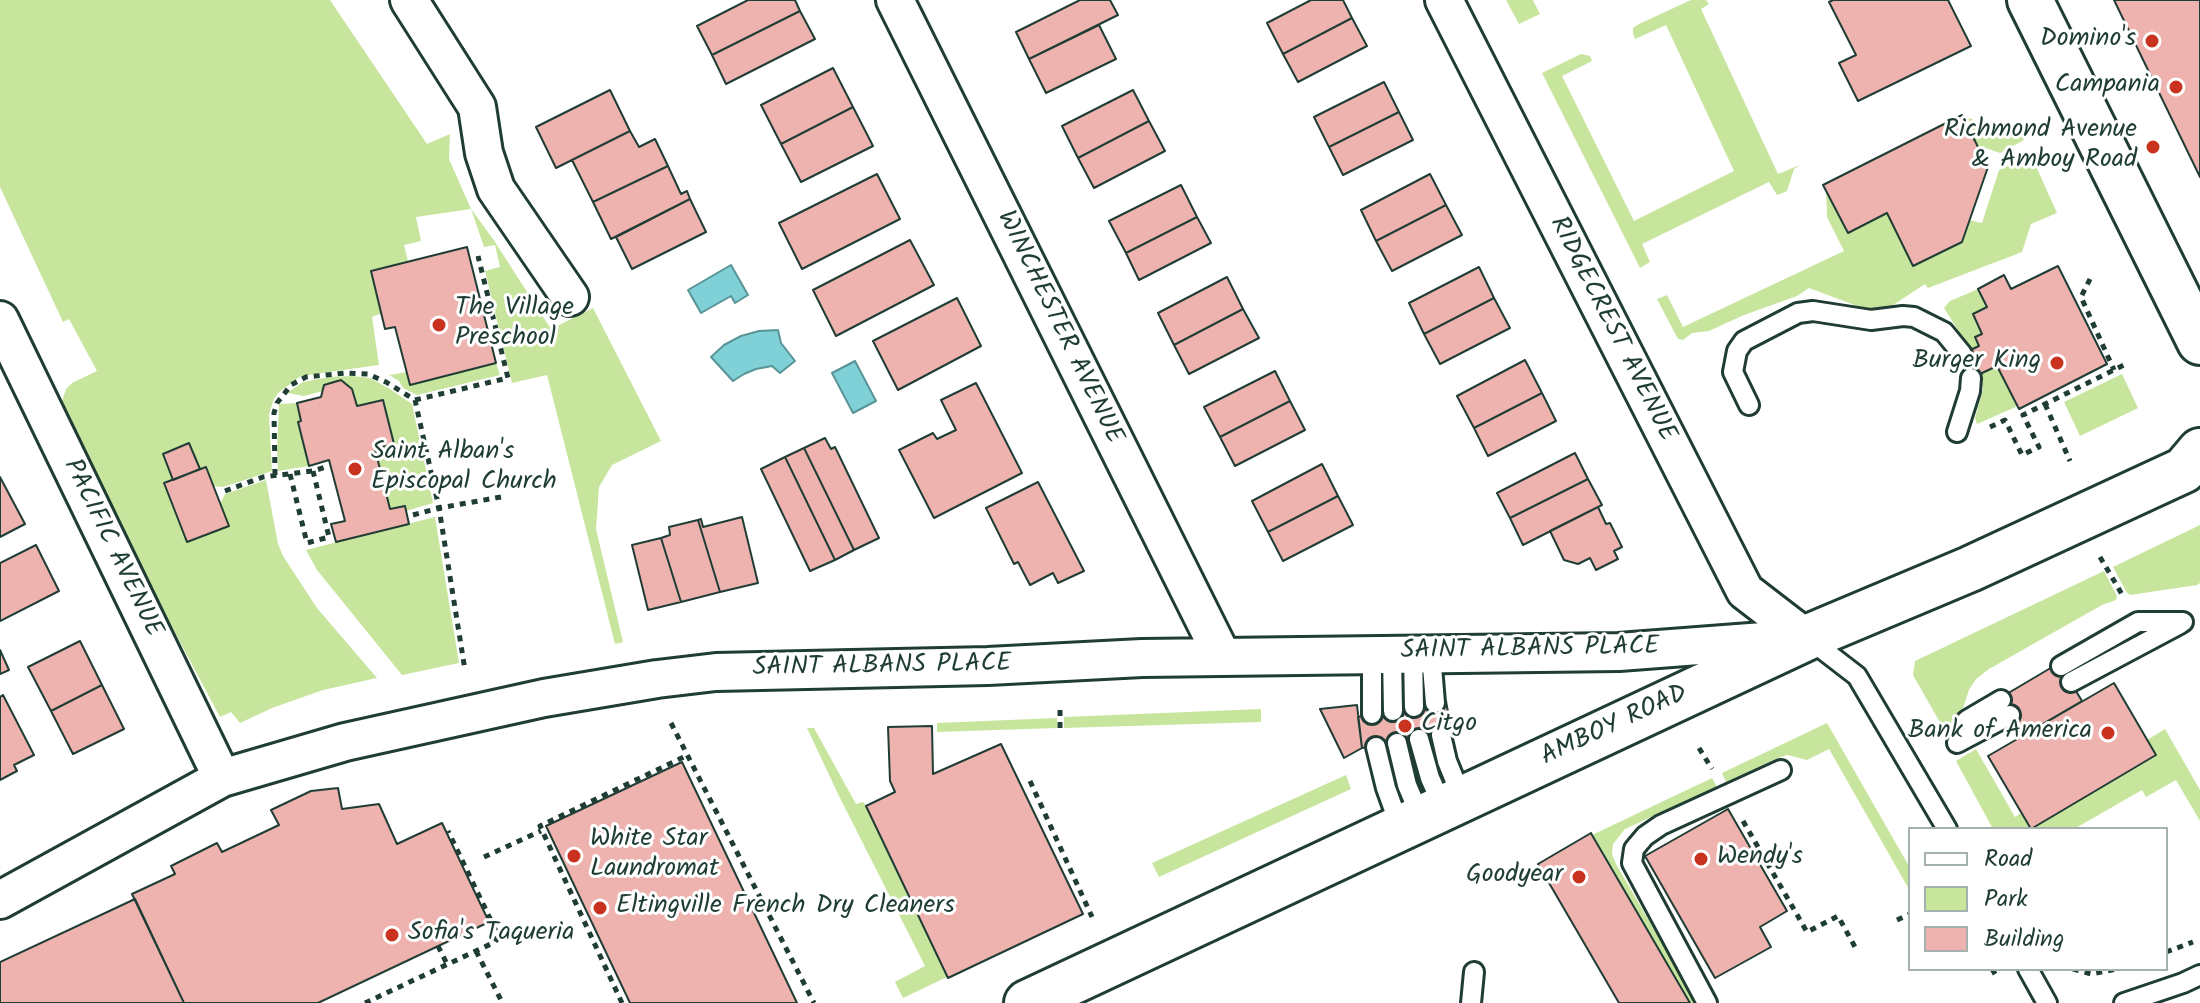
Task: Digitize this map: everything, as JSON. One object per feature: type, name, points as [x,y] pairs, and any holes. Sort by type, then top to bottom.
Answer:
[{"type":"main road","points":[[2030,0],[2200,342]]},
{"type":"main road","name":"AMBOY ROAD","points":[[1027,1003],[1806,638],[1970,569],[2184,470],[2200,451]]},
{"type":"street","points":[[409,0],[477,107],[484,153],[496,189],[570,297]]},
{"type":"street","name":"WINCHESTER AVENUE","points":[[895,0],[1222,656]]},
{"type":"street","name":"RIDGECREST AVENUE","points":[[1444,0],[1745,591],[1806,638]]},
{"type":"street","name":"PACIFIC AVENUE","points":[[0,320],[222,778]]},
{"type":"street","name":"SAINT ALBANS PLACE","points":[[0,900],[222,778],[345,742],[544,698],[701,674],[1222,656],[1619,652],[1806,638]]},
{"type":"lane","points":[[1749,405],[1733,372],[1737,351],[1744,341],[1798,313],[1813,311],[1871,320],[1914,317],[1944,332],[1962,354]]},
{"type":"lane","points":[[1957,432],[1971,378]]},
{"type":"lane","points":[[2066,674],[2138,622],[2183,622]]},
{"type":"lane","points":[[1806,638],[1857,676],[1946,827]]},
{"type":"lane","points":[[1402,654],[1435,703]]},
{"type":"lane","points":[[1402,654],[1414,707]]},
{"type":"lane","points":[[1393,711],[1402,654]]},
{"type":"lane","points":[[1372,714],[1402,654]]},
{"type":"lane","points":[[1957,743],[2005,708],[1967,720]]},
{"type":"lane","points":[[1431,812],[1450,771],[1441,735]]},
{"type":"lane","points":[[1419,739],[1430,778],[1431,812]]},
{"type":"lane","points":[[1397,743],[1407,785],[1431,812]]},
{"type":"lane","points":[[1376,747],[1386,788],[1431,812]]},
{"type":"lane","points":[[1707,1003],[1632,863],[1634,849],[1645,836],[1661,825],[1781,770]]},
{"type":"lane","points":[[2029,971],[2047,1003]]},
{"type":"lane","points":[[1471,1003],[1474,972]]},
{"type":"lane","points":[[2124,1003],[2200,975]]},
{"type":"path","points":[[275,475],[274,413],[277,403],[283,393],[306,377],[368,374],[415,400],[508,378],[478,256]]},
{"type":"path","points":[[2090,279],[2081,297],[2114,370]]},
{"type":"path","points":[[1982,431],[2005,420],[2022,455],[2039,447],[2023,415],[2128,363]]},
{"type":"path","points":[[415,400],[439,508],[465,670]]},
{"type":"path","points":[[2045,404],[2070,461]]},
{"type":"path","points":[[225,491],[263,477],[326,467]]},
{"type":"path","points":[[290,474],[307,543],[329,537],[313,471]]},
{"type":"path","points":[[413,515],[501,497]]},
{"type":"path","points":[[2099,556],[2124,597]]},
{"type":"path","points":[[1060,707],[1060,728]]},
{"type":"path","points":[[671,723],[814,1003]]},
{"type":"path","points":[[622,1003],[541,831],[542,824],[688,755]]},
{"type":"path","points":[[1030,781],[1092,917]]},
{"type":"path","points":[[1741,818],[1807,932],[1838,916],[1855,947]]},
{"type":"path","points":[[484,857],[541,831]]},
{"type":"path","points":[[365,1003],[497,939],[497,933],[449,834]]},
{"type":"path","points":[[1897,920],[1908,915]]},
{"type":"path","points":[[2168,951],[2193,942]]},
{"type":"path","points":[[438,946],[447,964]]},
{"type":"path","points":[[476,951],[502,1002]]},
{"type":"path","points":[[2080,971],[2091,974],[2107,971]]},
{"type":"green space","points":[[0,0],[330,0],[427,144],[450,134],[449,159],[471,209],[416,217],[421,241],[404,245],[408,261],[371,271],[382,313],[372,317],[379,365],[301,376],[278,393],[269,415],[272,471],[223,487],[213,486],[200,469],[189,444],[163,454],[173,480],[220,504],[225,494],[266,480],[283,556],[317,608],[377,678],[323,690],[240,723],[231,712],[220,717],[63,414],[61,405],[66,389],[97,371],[69,319],[63,322],[0,187]]},
{"type":"green space","points":[[1506,0],[1533,0],[1540,14],[1519,24]]},
{"type":"green space","points":[[1691,0],[1706,0],[1709,4],[1701,9],[1778,174],[1800,165],[1794,169],[1785,192],[1777,195],[1769,182],[1642,244],[1650,262],[1640,268],[1542,73],[1581,54],[1590,56],[1592,61],[1562,76],[1634,221],[1734,171],[1666,25],[1635,39],[1633,33],[1633,28],[1639,24]]},
{"type":"green space","points":[[1962,115],[2007,134],[2018,128],[2024,140],[2000,153],[1977,145]]},
{"type":"green space","points":[[2031,155],[2057,213],[2031,224],[2022,252],[1928,288],[1925,284],[1887,309],[1868,310],[1809,288],[1797,296],[1709,331],[1692,333],[1683,340],[1678,339],[1657,299],[1667,295],[1683,327],[1844,251],[1827,217],[1826,190],[1848,233],[1887,213],[1913,266],[1962,242],[1969,220],[1982,223],[1999,170]]},
{"type":"green space","points":[[471,209],[493,239],[551,329],[593,308],[661,441],[612,465],[599,487],[596,529],[623,642],[615,644],[547,375],[512,383],[485,271],[500,267],[495,245],[484,247]]},
{"type":"green space","points":[[1978,289],[1987,307],[1973,314],[1982,334],[1975,338],[1979,346],[1968,351],[1944,308],[1950,301]]},
{"type":"green space","points":[[496,363],[500,375],[417,395],[403,388],[399,381],[389,375],[407,372],[410,384]]},
{"type":"green space","points":[[1997,366],[2018,406],[1977,424],[1975,418],[1983,389],[1980,374]]},
{"type":"green space","points":[[2122,374],[2138,408],[2080,436],[2064,402]]},
{"type":"green space","points":[[353,376],[370,378],[412,404],[433,503],[406,511],[404,506],[390,509],[375,449],[394,444],[383,400],[357,406],[341,380],[324,385],[323,391],[304,396],[287,393],[303,382]]},
{"type":"green space","points":[[297,403],[301,421],[298,422],[309,466],[278,471],[279,404]]},
{"type":"green space","points":[[435,517],[459,663],[402,675],[317,570],[306,550]]},
{"type":"green space","points":[[2200,525],[2200,583],[2127,593],[2113,567]]},
{"type":"green space","points":[[2104,571],[2117,596],[2116,600],[2102,605],[1976,679],[1957,726],[1946,733],[1913,675],[1915,661]]},
{"type":"green space","points":[[1261,709],[1261,722],[1064,728],[1064,717]]},
{"type":"green space","points":[[1057,718],[1057,728],[937,732],[937,723]]},
{"type":"green space","points":[[1827,723],[1908,865],[1908,887],[1829,749],[1807,760],[1787,755],[1726,782],[1722,773]]},
{"type":"green space","points":[[807,728],[814,728],[856,804],[863,802],[866,806],[947,977],[903,998],[895,982],[925,966]]},
{"type":"green space","points":[[2165,729],[2200,790],[2200,821],[2176,780],[2146,797],[2142,790],[2077,827],[2034,827],[2156,756],[2147,740]]},
{"type":"green space","points":[[1976,749],[2015,817],[2021,813],[2030,827],[1992,827],[1956,761]]},
{"type":"green space","points":[[1346,775],[1351,789],[1159,877],[1152,863]]},
{"type":"green space","points":[[1712,778],[1717,787],[1625,829],[1613,844],[1612,854],[1697,1003],[1690,1003],[1592,835]]},
{"type":"water","points":[[731,265],[748,295],[735,303],[731,296],[701,313],[688,290]]},
{"type":"water","points":[[778,330],[781,343],[795,361],[780,373],[772,366],[756,369],[733,381],[711,357],[741,336]]},
{"type":"water","points":[[855,361],[876,401],[853,413],[832,373]]},
{"type":"building","points":[[748,0],[795,0],[800,11],[712,55],[697,26]]},
{"type":"building","points":[[1080,0],[1110,0],[1118,15],[1029,59],[1016,32]]},
{"type":"building","points":[[1311,0],[1343,0],[1352,18],[1283,54],[1267,23]]},
{"type":"building","points":[[1948,0],[1971,46],[1858,101],[1839,63],[1856,55],[1829,2]]},
{"type":"building","points":[[2114,0],[2200,0],[2200,177]]},
{"type":"building","points":[[800,11],[815,39],[726,84],[712,55]]},
{"type":"building","points":[[1352,18],[1367,46],[1298,82],[1283,54]]},
{"type":"building","points":[[1099,25],[1116,59],[1046,93],[1029,59]]},
{"type":"building","points":[[833,68],[853,107],[781,144],[761,105]]},
{"type":"building","points":[[1384,82],[1399,112],[1329,147],[1314,117]]},
{"type":"building","points":[[610,90],[630,131],[556,168],[536,127]]},
{"type":"building","points":[[1133,90],[1149,121],[1078,158],[1062,126]]},
{"type":"building","points":[[853,107],[873,146],[801,182],[781,144]]},
{"type":"building","points":[[1399,112],[1413,140],[1343,175],[1329,147]]},
{"type":"building","points":[[1962,115],[1988,167],[1962,242],[1913,266],[1887,213],[1848,233],[1823,185]]},
{"type":"building","points":[[1149,121],[1165,151],[1094,188],[1078,158]]},
{"type":"building","points":[[630,131],[639,147],[655,139],[668,166],[593,202],[572,160]]},
{"type":"building","points":[[668,166],[681,194],[687,191],[690,199],[611,239],[593,202]]},
{"type":"building","points":[[877,174],[900,219],[802,269],[779,223]]},
{"type":"building","points":[[1430,174],[1446,205],[1376,241],[1361,210]]},
{"type":"building","points":[[1181,185],[1197,217],[1126,253],[1109,221]]},
{"type":"building","points":[[690,199],[706,232],[632,269],[616,237]]},
{"type":"building","points":[[1446,205],[1462,235],[1392,271],[1376,241]]},
{"type":"building","points":[[1197,217],[1211,243],[1139,280],[1126,253]]},
{"type":"building","points":[[910,240],[934,285],[836,336],[813,290]]},
{"type":"building","points":[[467,247],[496,363],[410,385],[395,327],[385,329],[371,271]]},
{"type":"building","points":[[2058,266],[2107,364],[2019,409],[1997,366],[1980,374],[1968,351],[1979,346],[1975,337],[1982,334],[1973,314],[1987,307],[1978,289],[2004,275],[2011,289]]},
{"type":"building","points":[[1479,267],[1494,298],[1424,334],[1409,303]]},
{"type":"building","points":[[1227,277],[1243,309],[1174,345],[1158,313]]},
{"type":"building","points":[[957,298],[981,346],[898,390],[873,341]]},
{"type":"building","points":[[1494,298],[1510,328],[1440,364],[1424,334]]},
{"type":"building","points":[[1243,309],[1259,338],[1189,374],[1174,345]]},
{"type":"building","points":[[1968,351],[1980,374],[1970,379],[1958,356]]},
{"type":"building","points":[[1525,360],[1542,393],[1474,428],[1457,396]]},
{"type":"building","points":[[1275,371],[1290,401],[1220,437],[1204,407]]},
{"type":"building","points":[[341,380],[352,389],[357,406],[383,400],[394,444],[375,449],[390,509],[405,506],[409,524],[336,542],[331,524],[345,521],[329,460],[309,466],[298,422],[301,421],[297,403],[321,397],[324,385]]},
{"type":"building","points":[[976,383],[1022,473],[934,518],[899,450],[933,433],[937,439],[956,430],[941,400]]},
{"type":"building","points":[[1542,393],[1556,421],[1488,456],[1474,428]]},
{"type":"building","points":[[1290,401],[1305,430],[1235,466],[1220,437]]},
{"type":"building","points":[[825,438],[831,449],[835,447],[879,538],[854,550],[804,448]]},
{"type":"building","points":[[189,443],[200,469],[173,480],[163,454]]},
{"type":"building","points":[[804,448],[854,550],[835,560],[785,457]]},
{"type":"building","points":[[1575,453],[1588,479],[1510,518],[1497,493]]},
{"type":"building","points":[[785,457],[835,560],[810,571],[761,469]]},
{"type":"building","points":[[1322,464],[1338,496],[1268,532],[1252,501]]},
{"type":"building","points":[[206,467],[229,526],[187,542],[164,483]]},
{"type":"building","points":[[0,477],[25,524],[0,537]]},
{"type":"building","points":[[1588,479],[1602,505],[1523,545],[1510,518]]},
{"type":"building","points":[[1038,482],[1084,571],[1058,583],[1053,573],[1030,585],[1018,562],[1014,564],[986,508]]},
{"type":"building","points":[[1338,496],[1353,525],[1283,561],[1268,532]]},
{"type":"building","points":[[1598,507],[1622,547],[1614,551],[1618,559],[1596,570],[1590,558],[1578,564],[1564,560],[1550,531]]},
{"type":"building","points":[[742,517],[758,583],[720,592],[698,520],[701,519],[703,527]]},
{"type":"building","points":[[698,520],[720,592],[681,602],[661,538],[670,535],[669,527]]},
{"type":"building","points":[[661,538],[681,602],[648,610],[632,545]]},
{"type":"building","points":[[36,545],[59,591],[0,621],[0,563]]},
{"type":"building","points":[[80,641],[102,685],[51,711],[28,667]]},
{"type":"building","points":[[0,650],[9,670],[0,674]]},
{"type":"building","points":[[2059,663],[2082,701],[2022,736],[2000,698]]},
{"type":"building","points":[[2114,683],[2156,755],[2034,827],[2030,827],[1988,756]]},
{"type":"building","points":[[102,685],[124,729],[73,754],[51,711]]},
{"type":"building","points":[[3,695],[34,755],[14,765],[17,771],[0,780],[0,697]]},
{"type":"building","points":[[1446,701],[1452,734],[1362,748],[1358,717]]},
{"type":"building","points":[[1357,705],[1362,748],[1344,758],[1320,709]]},
{"type":"building","points":[[932,726],[933,774],[1001,744],[1083,914],[948,978],[866,806],[895,792],[890,781],[888,727]]},
{"type":"building","points":[[682,762],[797,1003],[630,1003],[546,826]]},
{"type":"building","points":[[338,788],[342,809],[379,804],[397,844],[442,823],[489,922],[318,1003],[184,1003],[132,894],[175,874],[171,866],[217,843],[222,852],[279,825],[271,810],[311,791]]},
{"type":"building","points":[[1728,809],[1787,911],[1760,927],[1771,947],[1715,978],[1645,856]]},
{"type":"building","points":[[1591,833],[1690,1003],[1619,1003],[1538,864]]},
{"type":"building","points":[[135,899],[184,1003],[0,1003],[0,962]]},
{"type":"place","name":"Domino's","points":[[2152,41]]},
{"type":"place","name":"Campania","points":[[2176,87]]},
{"type":"place","name":"Richmond Avenue & Amboy Road","points":[[2153,147]]},
{"type":"place","name":"The Village Preschool","points":[[439,325]]},
{"type":"place","name":"Burger King","points":[[2057,363]]},
{"type":"place","name":"Saint Alban's Episcopal Church","points":[[355,469]]},
{"type":"place","name":"Citgo","points":[[1405,726]]},
{"type":"place","name":"Bank of America","points":[[2108,733]]},
{"type":"place","name":"White Star Laundromat","points":[[574,856]]},
{"type":"place","name":"Wendy's","points":[[1701,859]]},
{"type":"place","name":"Goodyear","points":[[1579,877]]},
{"type":"place","name":"Eltingville French Dry Cleaners","points":[[600,908]]},
{"type":"place","name":"Sofia's Taqueria","points":[[392,935]]}]
